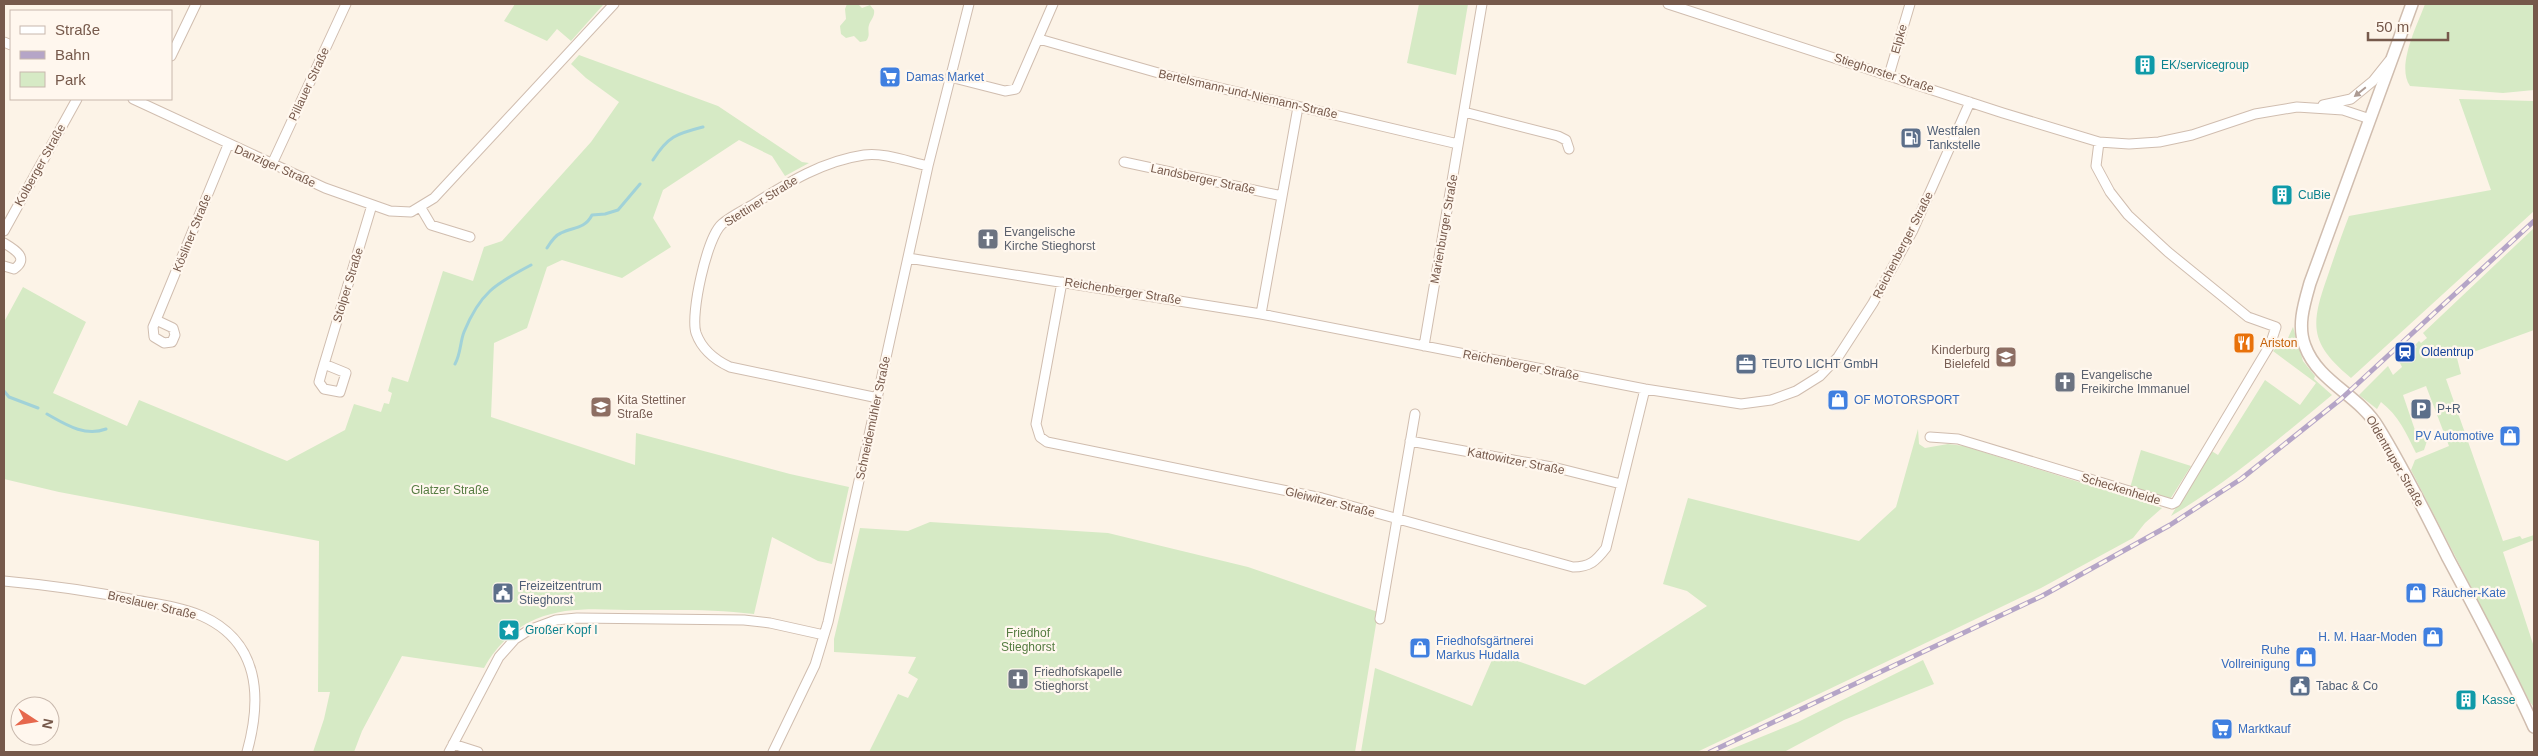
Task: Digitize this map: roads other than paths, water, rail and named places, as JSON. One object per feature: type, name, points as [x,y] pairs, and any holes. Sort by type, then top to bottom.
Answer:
[{"type":"street","points":[[172,54],[196,4]]},
{"type":"street","name":"Pillauer Straße","points":[[272,164],[346,4]]},
{"type":"street","points":[[470,237],[431,226],[421,208],[434,198],[614,4]]},
{"type":"street","name":"Schneidemühler Straße","points":[[773,752],[805,690],[824,636],[928,166],[969,4]]},
{"type":"street","points":[[950,77],[1005,91],[1016,89],[1053,4]]},
{"type":"street","name":"Marienburger Straße","points":[[1424,346],[1482,4]]},
{"type":"street","name":"Stieghorster Straße","points":[[1668,4],[2099,142],[2129,144],[2159,142],[2192,135],[2272,110],[2298,107],[2343,110],[2370,119]]},
{"type":"street","name":"Elpke","points":[[1889,75],[1910,4]]},
{"type":"street","name":"Oldentruper Straße","points":[[2412,4],[2306,297],[2301,319],[2304,345],[2320,371],[2358,403],[2378,427],[2422,506],[2534,727]]},
{"type":"street","name":"Bertelsmann-und-Niemann-Straße","points":[[1039,39],[1169,76],[1458,144]]},
{"type":"street","name":"Stieghorster Straße","points":[[2316,107],[2351,98],[2373,81],[2392,57]]},
{"type":"street","name":"Kolberger Straße","points":[[4,231],[76,100]]},
{"type":"street","name":"Danziger Straße","points":[[150,102],[228,145],[326,188],[400,213],[421,208]]},
{"type":"street","name":"Reichenberger Straße","points":[[908,258],[1261,314],[1645,390],[1741,404],[1771,400],[1796,391],[1820,376],[1838,357],[1873,303],[1913,230],[1970,102]]},
{"type":"street","points":[[1261,314],[1298,107]]},
{"type":"street","points":[[1464,112],[1558,136],[1566,140],[1569,149]]},
{"type":"street","name":"Scheckenheide","points":[[1930,437],[1958,439],[2172,504],[2270,345],[2276,328],[2248,317],[2162,247],[2128,215],[2110,192],[2096,166],[2099,142]]},
{"type":"street","name":"Kösliner Straße","points":[[156,320],[228,145]]},
{"type":"street","name":"Stettiner Straße","points":[[878,398],[730,367],[710,355],[699,340],[694,325],[695,310],[711,241],[717,229],[782,186],[816,168],[863,155],[878,155],[928,166]]},
{"type":"street","name":"Landsberger Straße","points":[[1124,162],[1282,196]]},
{"type":"street","name":"Stolper Straße","points":[[324,364],[372,205]]},
{"type":"street","points":[[4,242],[17,250],[21,255],[21,260],[14,269],[4,266]]},
{"type":"street","name":"Gleiwitzer Straße","points":[[1062,282],[1036,424],[1040,437],[1056,444],[1322,498],[1573,567],[1586,567],[1598,559],[1606,548],[1645,390]]},
{"type":"street","points":[[1380,619],[1415,414]]},
{"type":"street","name":"Kattowitzer Straße","points":[[1410,441],[1557,468],[1621,484]]},
{"type":"street","name":"Breslauer Straße","points":[[4,581],[64,587],[172,607],[202,616],[221,627],[236,640],[247,657],[254,677],[254,725],[246,752]]},
{"type":"street","points":[[478,752],[451,748],[499,657],[515,639],[542,624],[577,618],[744,620],[770,623],[824,636]]},
{"type":"waterway","points":[[653,160],[663,146],[674,137],[703,127]]},
{"type":"waterway","points":[[547,248],[559,234],[586,223],[592,215],[618,210],[640,184]]},
{"type":"waterway","points":[[455,364],[464,332],[476,308],[498,284],[531,265]]},
{"type":"waterway","points":[[4,391],[9,397],[38,408]]},
{"type":"waterway","points":[[47,414],[82,430],[98,431],[106,429]]},
{"type":"railway","points":[[1710,752],[2042,596],[2170,525],[2241,479],[2341,399],[2534,221]]},
{"type":"place","name":"EK/servicegroup","points":[[2145,65]]},
{"type":"place","name":"Damas Market","points":[[890,77]]},
{"type":"place","name":"Westfalen Tankstelle","points":[[1911,138]]},
{"type":"place","name":"CuBie","points":[[2282,195]]},
{"type":"place","name":"Evangelische Kirche Stieghorst","points":[[988,239]]},
{"type":"place","name":"Ariston","points":[[2244,343]]},
{"type":"place","name":"Oldentrup","points":[[2405,352]]},
{"type":"place","name":"Kinderburg Bielefeld","points":[[2006,357]]},
{"type":"place","name":"TEUTO LICHT GmbH","points":[[1746,364]]},
{"type":"place","name":"Evangelische Freikirche Immanuel","points":[[2065,382]]},
{"type":"place","name":"OF MOTORSPORT","points":[[1838,400]]},
{"type":"place","name":"Kita Stettiner Straße","points":[[601,407]]},
{"type":"place","name":"P+R","points":[[2421,409]]},
{"type":"place","name":"PV Automotive","points":[[2510,436]]},
{"type":"place","name":"Freizeitzentrum Stieghorst","points":[[503,593]]},
{"type":"place","name":"Räucher-Kate","points":[[2416,593]]},
{"type":"place","name":"Großer Kopf I","points":[[509,630]]},
{"type":"place","name":"H. M. Haar-Moden","points":[[2433,637]]},
{"type":"place","name":"Friedhofsgärtnerei Markus Hudalla","points":[[1420,648]]},
{"type":"place","name":"Ruhe Vollreinigung","points":[[2306,657]]},
{"type":"place","name":"Friedhofskapelle Stieghorst","points":[[1018,679]]},
{"type":"place","name":"Tabac & Co","points":[[2300,686]]},
{"type":"place","name":"Kasse","points":[[2466,700]]},
{"type":"place","name":"Marktkauf","points":[[2222,729]]},
{"type":"park label","name":"Glatzer Straße","points":[[450,490]]},
{"type":"park label","name":"Friedhof Stieghorst","points":[[1028,640]]}]
